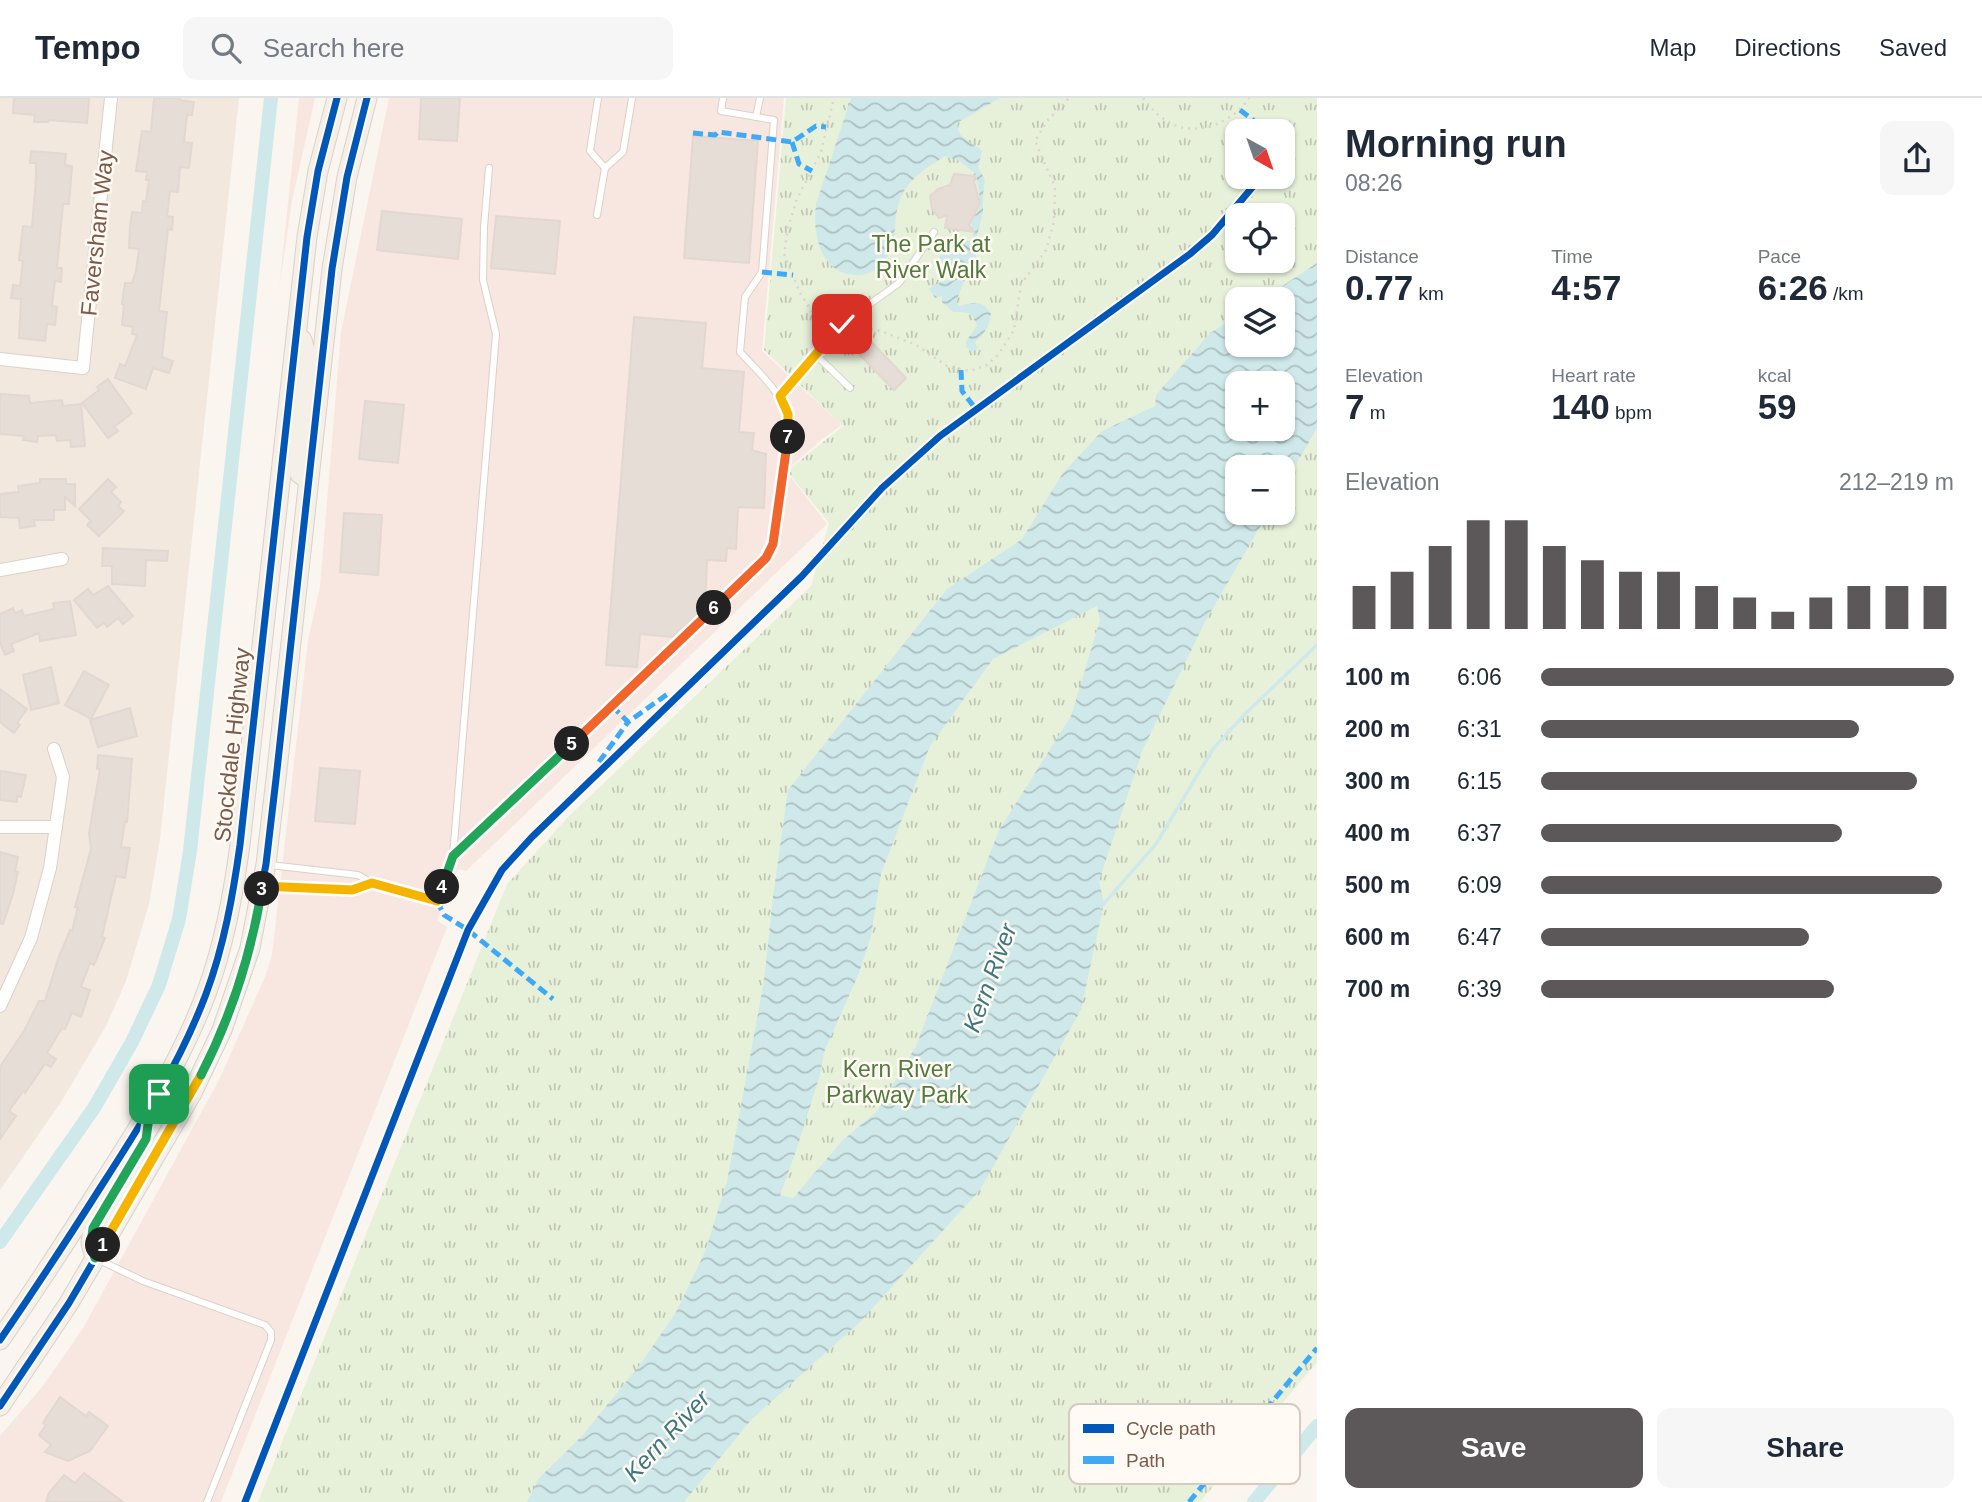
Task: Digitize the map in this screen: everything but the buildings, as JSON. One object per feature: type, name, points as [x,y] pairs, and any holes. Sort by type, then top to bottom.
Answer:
[{"type":"main road","name":"Stockdale Highway","points":[[0,1340],[150,1110],[176,1063],[206,992],[231,901],[245,806],[312,204],[337,98]]},
{"type":"main road","name":"Stockdale Highway","points":[[0,1406],[69,1303],[179,1116],[213,1051],[247,957],[266,864],[337,235],[347,177],[367,98]]},
{"type":"main road","points":[[297,330],[307,358],[297,468],[300,474],[308,479]]},
{"type":"main road","points":[[95,1258],[91,1243],[93,1228],[146,1139],[150,1110]]},
{"type":"street","name":"Faversham Way","points":[[0,359],[83,368],[111,98]]},
{"type":"street","points":[[0,570],[62,559]]},
{"type":"street","points":[[0,1006],[38,918],[50,868],[63,777],[54,749]]},
{"type":"street","points":[[0,827],[56,827]]},
{"type":"lane","points":[[598,98],[590,151],[605,168]]},
{"type":"lane","points":[[597,215],[605,168],[623,152],[632,98]]},
{"type":"lane","points":[[453,856],[766,558],[773,544],[789,427],[788,414],[780,396],[740,352],[745,297],[762,272],[774,120],[721,111],[723,98]]},
{"type":"lane","points":[[756,117],[760,98]]},
{"type":"lane","points":[[266,864],[358,875],[372,883],[437,901],[453,856],[496,334],[483,279],[489,168]]},
{"type":"lane","points":[[780,396],[842,324],[899,283],[934,232]]},
{"type":"lane","points":[[816,355],[850,388]]},
{"type":"lane","points":[[262,886],[352,890],[372,883]]},
{"type":"lane","points":[[95,1258],[143,1281],[265,1325],[271,1332],[271,1340],[208,1502]]},
{"type":"path","points":[[1143,98],[1154,113],[1178,126],[1202,128],[1225,121],[1238,112],[1249,98]]},
{"type":"shaded area","points":[[0,98],[239,98],[160,839],[149,904],[126,981],[106,1026],[61,1102],[0,1190]]},
{"type":"shaded area","points":[[299,98],[315,98],[292,201],[279,290]]},
{"type":"shaded area","points":[[389,98],[784,98],[762,351],[842,425],[786,471],[827,524],[466,871],[458,869],[437,921],[447,927],[221,1502],[0,1502],[0,1436],[42,1387],[82,1330],[219,1080],[265,977],[272,955],[308,641],[320,587],[341,332]]},
{"type":"green space","name":"Kern River Parkway Park","points":[[786,98],[1317,98],[1317,1362],[1282,1404],[1069,1404],[1069,1484],[1215,1484],[1200,1502],[258,1502],[507,884],[568,817],[811,586],[829,523],[787,471],[843,426],[764,350]]},
{"type":"water","points":[[851,98],[1000,98],[957,123],[962,137],[982,151],[978,167],[985,180],[983,213],[973,250],[978,259],[978,271],[973,277],[965,279],[956,302],[960,306],[981,304],[991,314],[986,330],[975,342],[978,348],[972,353],[966,347],[966,341],[977,326],[972,315],[953,312],[942,302],[942,296],[935,298],[929,289],[951,277],[939,257],[953,246],[972,240],[974,231],[971,218],[979,210],[979,192],[976,174],[959,161],[945,156],[923,171],[905,189],[898,206],[891,251],[875,270],[862,275],[843,273],[826,259],[821,250],[815,227],[816,204]]},
{"type":"water","name":"Kern River","points":[[1317,263],[1317,428],[1295,466],[1295,455],[1225,455],[1225,525],[1261,525],[1205,622],[1143,749],[1099,881],[1104,903],[1081,1010],[980,1190],[860,1322],[751,1420],[684,1502],[527,1502],[539,1478],[581,1437],[642,1362],[676,1312],[705,1252],[727,1181],[764,981],[788,790],[947,589],[1022,539],[1063,473],[1102,431],[1155,406],[1156,395],[1210,333],[1225,324],[1225,357],[1295,357],[1295,287],[1281,287]],"holes":[[[1097,606],[1100,620],[1071,716],[999,830],[916,1046],[877,1111],[842,1141],[793,1198],[780,1195],[820,1075],[824,1052],[859,973],[871,936],[881,874],[930,746],[993,659]]]},
{"type":"waterway","points":[[0,1242],[94,1108],[132,1042],[159,985],[179,919],[190,851],[271,98]]},
{"type":"waterway","points":[[1101,907],[1156,844],[1213,749],[1245,714],[1317,645]]},
{"type":"waterway","points":[[1300,1447],[1317,1426]]},
{"type":"waterway","points":[[1254,1502],[1269,1484]]},
{"type":"marked path","points":[[1240,110],[1252,119]]},
{"type":"marked path","points":[[693,133],[715,135],[718,132],[792,142],[816,126],[826,127]]},
{"type":"marked path","points":[[792,142],[799,164],[812,171]]},
{"type":"marked path","points":[[762,272],[793,275]]},
{"type":"marked path","points":[[961,370],[962,391],[975,408]]},
{"type":"marked path","points":[[612,706],[628,722],[669,693]]},
{"type":"marked path","points":[[599,762],[628,722]]},
{"type":"marked path","points":[[437,901],[444,915],[468,930],[553,999]]},
{"type":"marked path","points":[[1270,1404],[1317,1348]]},
{"type":"marked path","points":[[1189,1502],[1204,1484]]},
{"type":"cycle path","points":[[0,1340],[77,1224],[159,1092],[196,1019],[218,958],[240,845],[307,237],[318,171],[337,98]]},
{"type":"cycle path","points":[[0,1406],[69,1303],[192,1093],[222,1030],[250,948],[266,864],[332,269],[347,177],[367,98]]},
{"type":"cycle path","points":[[245,1502],[468,930],[502,870],[532,837],[802,576],[882,488],[940,436],[1190,254],[1212,235],[1251,189]]},
{"type":"route","points":[[159,1094],[150,1110],[146,1139],[93,1228],[91,1248],[95,1258],[179,1116],[213,1051],[250,948],[262,886],[352,890],[372,883],[437,901],[453,856],[766,558],[773,544],[789,427],[788,414],[780,396],[842,324]]},
{"type":"park label","name":"The Park at River Walk","points":[[931,257]]}]
